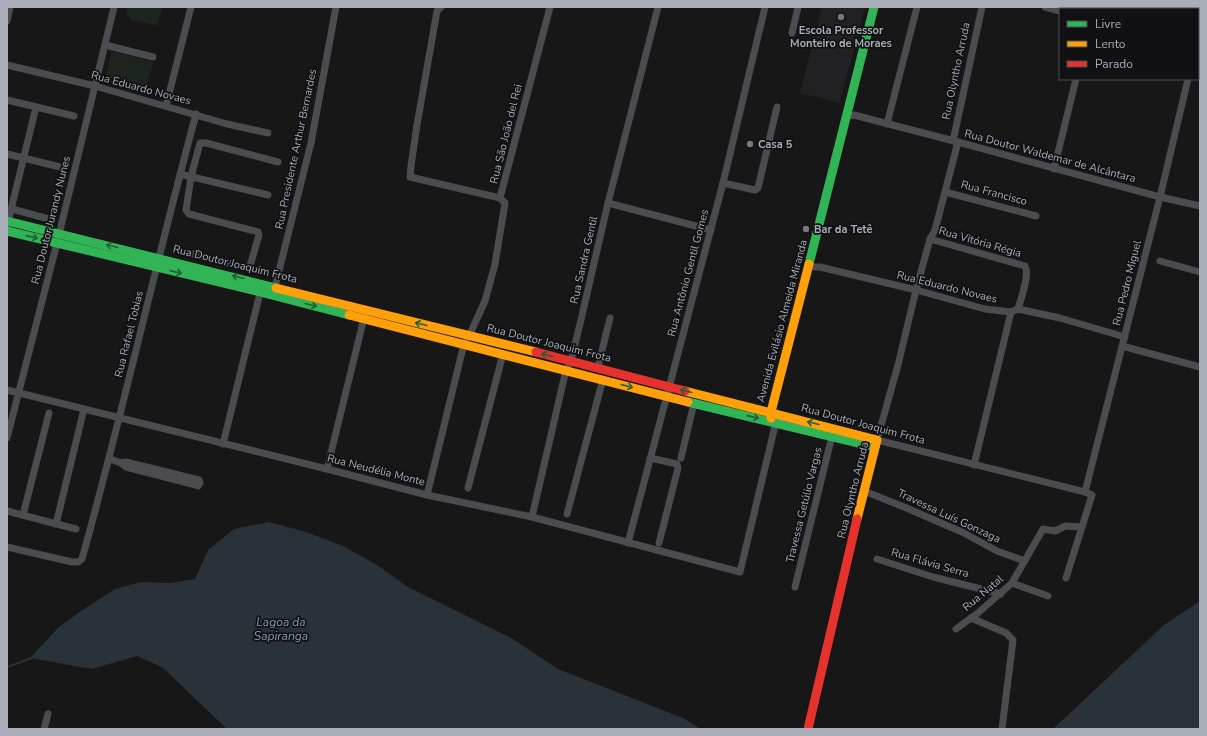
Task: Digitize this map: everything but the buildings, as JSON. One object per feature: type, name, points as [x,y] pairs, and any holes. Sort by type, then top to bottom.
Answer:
[{"type":"street","points":[[7,21],[10,7]]},
{"type":"street","name":"Rua Doutor Jurandy Nunes","points":[[7,438],[57,243],[114,7]]},
{"type":"street","points":[[166,106],[191,7]]},
{"type":"street","name":"Rua Presidente Arthur Bernardes","points":[[274,291],[311,143],[336,7]]},
{"type":"street","points":[[441,7],[437,11],[417,125],[410,177],[500,198]]},
{"type":"street","name":"Rua São João del Rei","points":[[427,495],[466,340],[485,301],[495,264],[505,203],[500,198],[550,7]]},
{"type":"street","name":"Rua Sandra Gentil","points":[[532,517],[566,370],[571,360],[608,203],[658,7]]},
{"type":"street","name":"Rua Antônio Gentil Gomes","points":[[628,543],[723,183],[765,7]]},
{"type":"street","points":[[792,33],[798,7]]},
{"type":"street","name":"Avenida Evilásio Almeida Miranda","points":[[740,572],[775,426],[771,416],[874,7]]},
{"type":"street","points":[[887,124],[917,7]]},
{"type":"street","name":"Rua Olyntho Arruda","points":[[808,729],[876,443],[898,365],[930,239],[935,230],[945,192],[982,7]]},
{"type":"street","points":[[1045,7],[1059,11]]},
{"type":"street","points":[[105,45],[153,57]]},
{"type":"street","name":"Rua Eduardo Novaes","points":[[7,65],[95,86],[227,124],[268,133]]},
{"type":"street","points":[[1054,169],[1076,80]]},
{"type":"street","name":"Rua Pedro Miguel","points":[[1085,492],[1160,197],[1188,80]]},
{"type":"street","points":[[7,100],[74,116]]},
{"type":"street","points":[[7,222],[12,209],[36,107]]},
{"type":"street","points":[[723,183],[754,190],[758,188],[776,107]]},
{"type":"street","name":"Rua Rafael Tobias","points":[[7,547],[72,562],[78,562],[82,559],[110,460],[159,257],[196,114]]},
{"type":"street","name":"Rua Doutor Waldemar de Alcântara","points":[[847,116],[854,115],[1160,197],[1200,206]]},
{"type":"street","points":[[189,253],[248,268],[250,266],[259,235],[258,232],[189,214],[186,210],[191,177],[199,144],[201,142],[278,162]]},
{"type":"street","points":[[7,154],[60,167]]},
{"type":"street","points":[[180,174],[268,195]]},
{"type":"street","name":"Rua Francisco","points":[[945,192],[1036,216]]},
{"type":"street","points":[[608,203],[710,230]]},
{"type":"street","points":[[12,209],[49,219]]},
{"type":"street","name":"Rua Doutor Joaquim Frota","points":[[7,222],[159,257],[274,291],[466,340],[571,360],[598,367],[694,403],[771,416]]},
{"type":"street","name":"Rua Doutor Joaquim Frota","points":[[7,231],[157,267],[262,287]]},
{"type":"street","name":"Rua Vitória Régia","points":[[930,239],[1025,266],[1026,278],[1015,310]]},
{"type":"street","points":[[1160,261],[1200,272]]},
{"type":"street","name":"Rua Eduardo Novaes","points":[[809,266],[820,267],[916,290],[985,309],[1015,310],[1060,318],[1125,337]]},
{"type":"street","points":[[223,444],[262,287]]},
{"type":"street","points":[[974,465],[1015,310]]},
{"type":"street","points":[[327,469],[365,314]]},
{"type":"street","points":[[598,367],[610,318]]},
{"type":"street","name":"Rua Doutor Joaquim Frota","points":[[466,340],[503,354],[566,370],[771,416],[876,443],[1085,492]]},
{"type":"street","points":[[1122,346],[1200,367]]},
{"type":"street","points":[[468,488],[503,354]]},
{"type":"street","points":[[567,514],[603,379]]},
{"type":"street","name":"Rua Neudélia Monte","points":[[7,390],[427,495],[532,517],[740,572]]},
{"type":"street","points":[[681,458],[694,403]]},
{"type":"street","points":[[56,524],[84,409]]},
{"type":"street","points":[[23,515],[49,413]]},
{"type":"street","name":"Travessa Getúlio Vargas","points":[[795,587],[833,432]]},
{"type":"street","points":[[650,458],[677,464],[678,468],[659,543]]},
{"type":"street","points":[[110,460],[121,463],[126,462],[199,480],[200,483],[198,486],[126,467],[121,463]]},
{"type":"street","name":"Travessa Luís Gonzaga","points":[[864,491],[962,532],[997,551],[1025,561]]},
{"type":"street","points":[[1066,578],[1092,495],[1085,492]]},
{"type":"street","points":[[7,511],[76,529]]},
{"type":"street","name":"Rua Natal","points":[[956,629],[1001,594],[1012,583],[1043,529],[1055,531],[1065,526],[1082,527]]},
{"type":"street","name":"Rua Flávia Serra","points":[[877,559],[933,577],[1001,594]]},
{"type":"street","points":[[1012,583],[1048,596]]},
{"type":"street","points":[[971,618],[1006,633],[1013,640],[1002,729]]},
{"type":"street","points":[[44,729],[48,714]]},
{"type":"shaded area","points":[[126,7],[163,7],[157,25],[154,25],[132,20],[127,15]]},
{"type":"shaded area","points":[[822,7],[865,7],[840,103],[800,93]]},
{"type":"shaded area","points":[[112,51],[153,62],[145,92],[104,82]]},
{"type":"water","name":"Lagoa da Sapiranga","points":[[269,522],[306,532],[343,546],[377,565],[408,587],[513,639],[558,669],[683,718],[701,729],[227,729],[162,667],[137,656],[92,669],[30,658],[59,627],[115,589],[141,582],[171,583],[195,579],[208,550],[234,529]]},
{"type":"water","points":[[1200,601],[1200,729],[1053,729],[1164,625]]},
{"type":"waterway","points":[[7,667],[32,658]]},
{"type":"traffic: fast","points":[[809,264],[874,7]]},
{"type":"traffic: fast","points":[[7,221],[276,288]]},
{"type":"traffic: fast","points":[[7,231],[261,292],[349,315]]},
{"type":"traffic: fast","points":[[688,402],[875,447]]},
{"type":"traffic: slow","points":[[771,418],[771,412],[809,264]]},
{"type":"traffic: slow","points":[[276,288],[536,352]]},
{"type":"traffic: slow","points":[[349,315],[688,402]]},
{"type":"traffic: slow","points":[[685,391],[877,440],[857,519]]},
{"type":"traffic: jam","points":[[536,352],[685,391]]},
{"type":"traffic: jam","points":[[808,729],[857,519]]},
{"type":"place","name":"Escola Professor Monteiro de Moraes","points":[[841,17]]},
{"type":"place","name":"Casa 5","points":[[750,144]]},
{"type":"place","name":"Bar da Tetê","points":[[806,229]]}]
